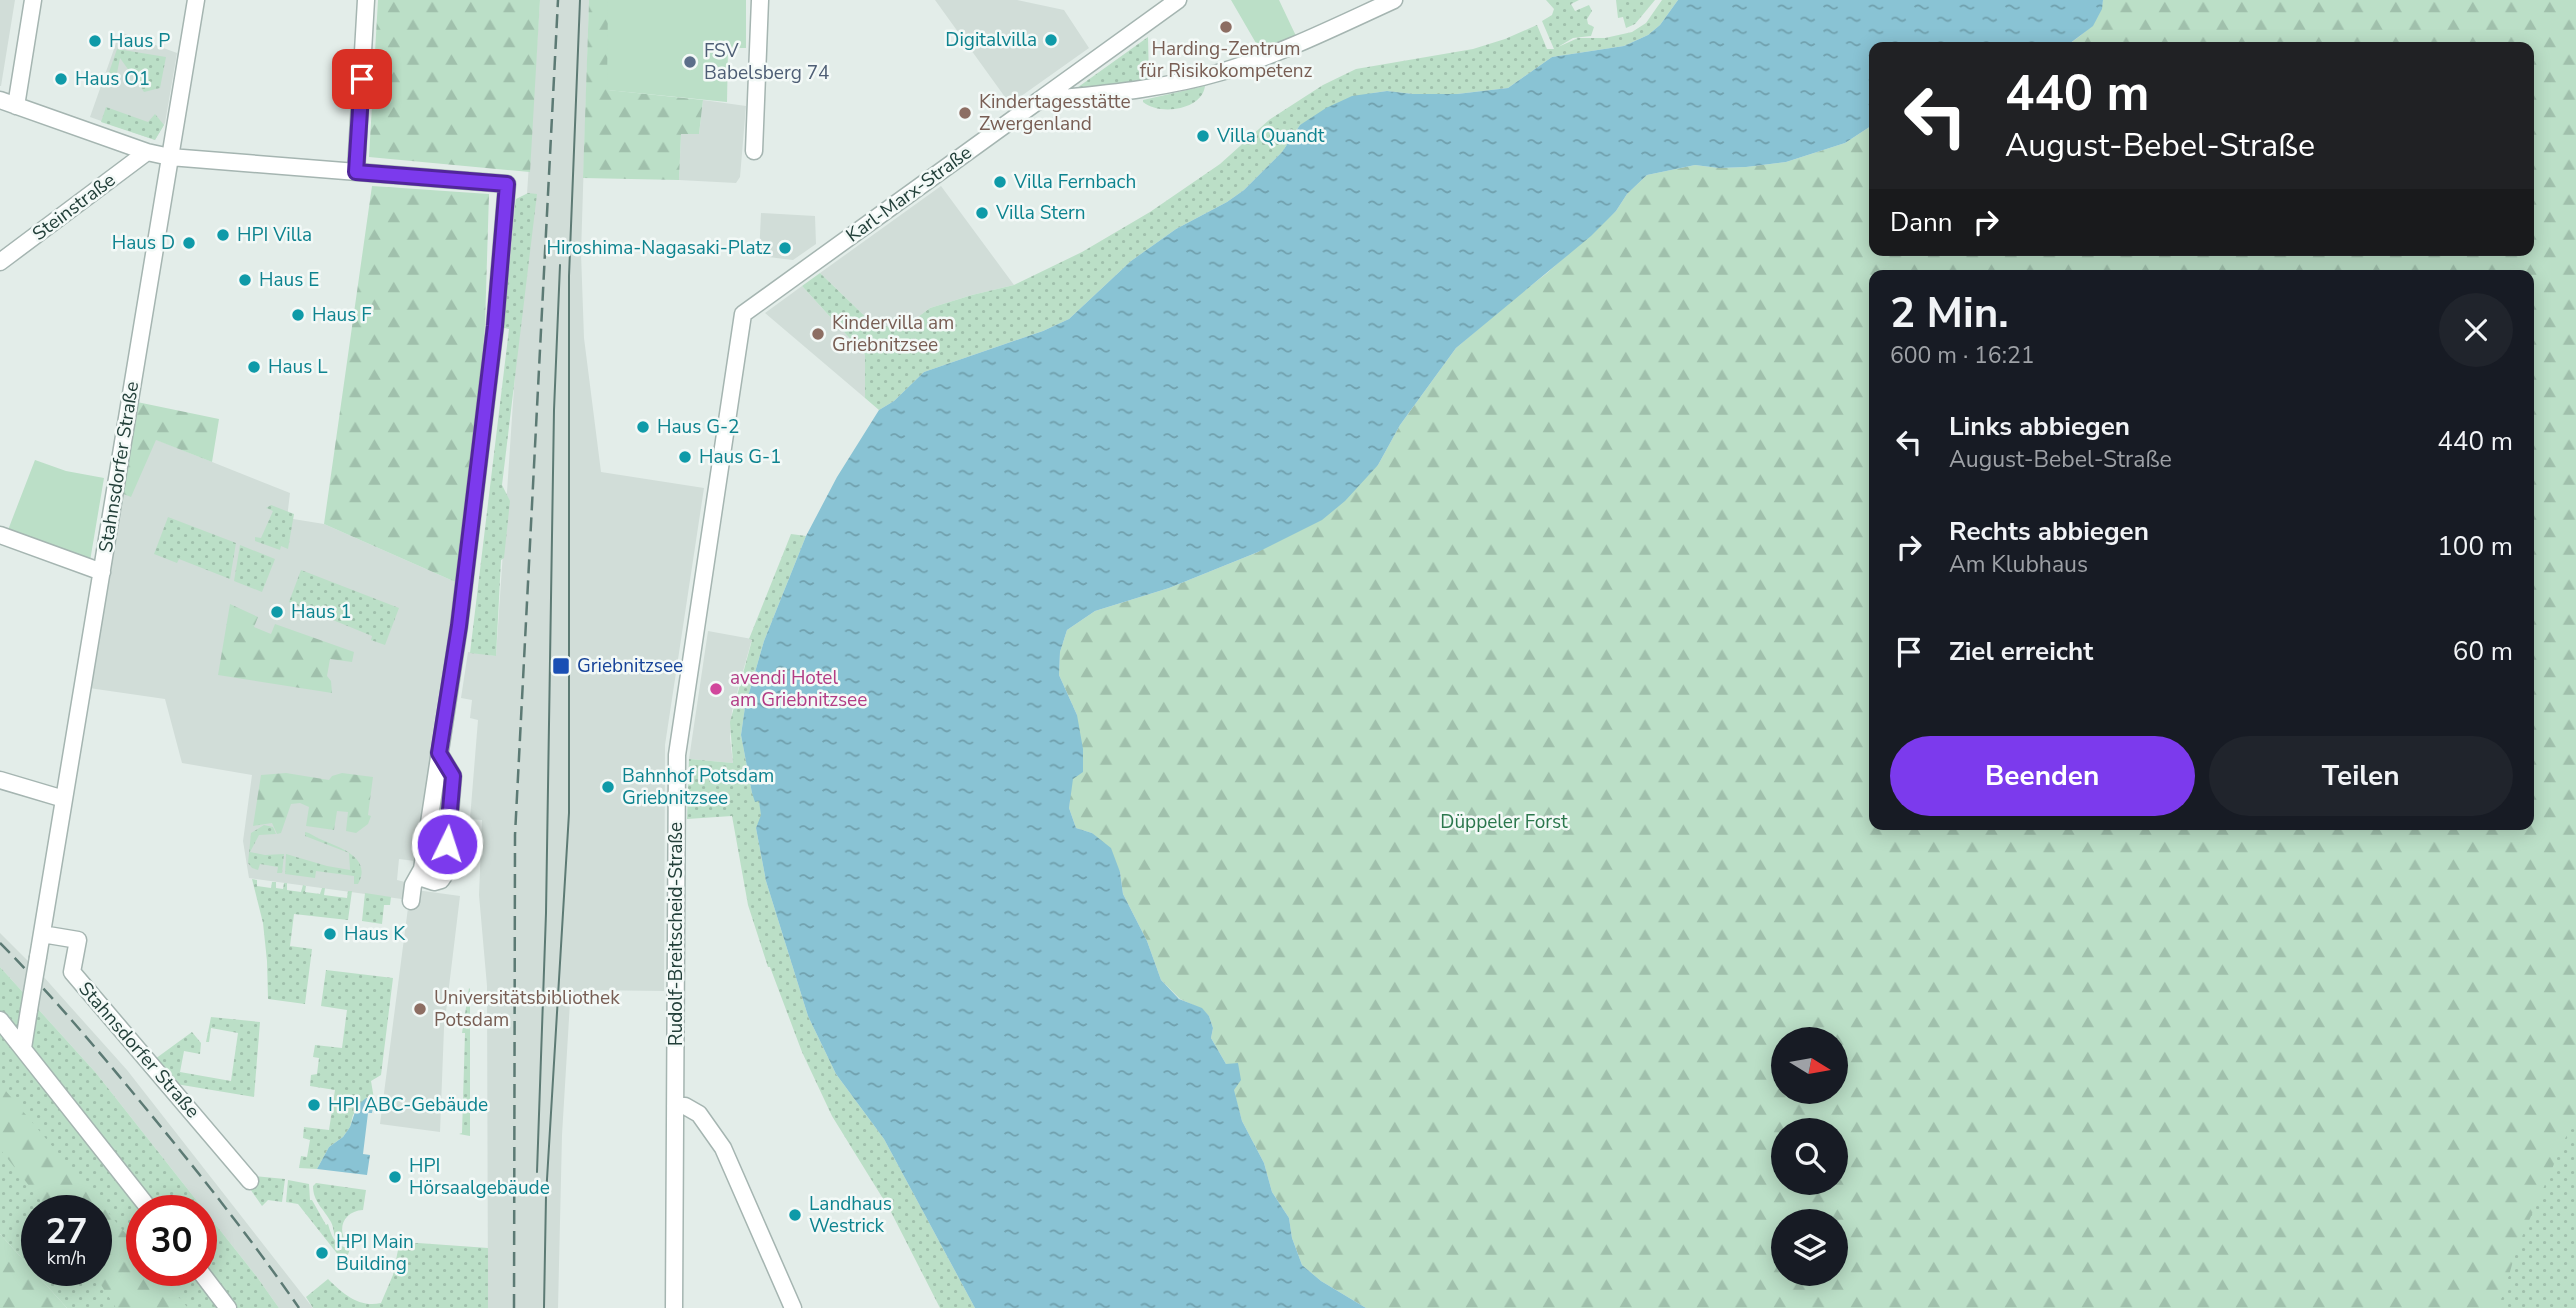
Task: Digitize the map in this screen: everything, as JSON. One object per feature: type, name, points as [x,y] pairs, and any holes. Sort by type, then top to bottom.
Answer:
[{"type":"street","points":[[16,106],[33,0]]},
{"type":"street","name":"Stahnsdorfer Straße","points":[[23,1048],[196,0]]},
{"type":"street","points":[[356,172],[366,0]]},
{"type":"street","points":[[754,151],[760,0]]},
{"type":"street","name":"Karl-Marx-Straße","points":[[743,313],[1178,0]]},
{"type":"street","points":[[1055,90],[1063,98],[1148,89],[1207,76],[1285,50],[1394,0]]},
{"type":"street","points":[[0,100],[147,152],[170,157],[507,184],[499,290],[459,626],[422,869],[413,885],[411,901]]},
{"type":"street","name":"Steinstraße","points":[[0,262],[147,152]]},
{"type":"street","name":"Rudolf-Breitscheid-Straße","points":[[674,1308],[677,755],[743,313]]},
{"type":"street","points":[[0,535],[102,572]]},
{"type":"street","points":[[422,869],[425,879],[431,882],[441,880],[446,871],[453,776],[439,753]]},
{"type":"street","points":[[0,780],[64,799]]},
{"type":"street","name":"Stahnsdorfer Straße","points":[[42,934],[78,940],[72,972],[250,1181]]},
{"type":"street","points":[[0,1020],[138,1195]]},
{"type":"street","points":[[675,1106],[685,1106],[699,1114],[723,1147],[793,1308]]},
{"type":"street","points":[[211,1286],[228,1308]]},
{"type":"shaded area","points":[[0,0],[15,0],[1,86],[0,86]]},
{"type":"shaded area","points":[[540,0],[589,0],[581,253],[584,338],[601,472],[704,488],[665,745],[664,991],[585,990],[584,1002],[570,1002],[562,1135],[558,1308],[488,1308],[487,986],[479,895],[482,820],[470,819],[478,720],[470,718],[472,700],[461,698],[468,652],[496,656]]},
{"type":"shaded area","points":[[935,0],[1017,0],[1064,10],[1089,48],[1010,104]]},
{"type":"shaded area","points":[[120,32],[177,53],[165,123],[155,140],[90,117]]},
{"type":"shaded area","points":[[703,100],[746,106],[740,177],[736,183],[679,180],[681,134],[699,134]]},
{"type":"shaded area","points":[[941,186],[1014,285],[930,308],[903,328],[874,325],[820,273]]},
{"type":"shaded area","points":[[761,213],[815,216],[816,244],[793,260],[759,256]]},
{"type":"shaded area","name":"Kindervilla am Griebnitzsee","points":[[802,286],[865,355],[865,398],[765,313]]},
{"type":"shaded area","points":[[132,430],[290,493],[287,518],[324,524],[460,584],[415,861],[399,859],[397,880],[409,883],[409,889],[460,896],[444,1028],[440,1132],[380,1124],[409,900],[249,878],[243,841],[252,775],[182,763],[165,699],[89,688]]},
{"type":"shaded area","name":"avendi Hotel am Griebnitzsee","points":[[708,631],[752,639],[732,711],[730,738],[733,763],[689,759]]},
{"type":"shaded area","points":[[0,933],[42,975],[127,1070],[313,1308],[279,1308],[217,1226],[217,1195],[192,1195],[96,1073],[0,967]]},
{"type":"green space","points":[[378,0],[540,0],[530,172],[369,157]]},
{"type":"green space","points":[[589,0],[608,0],[608,90],[703,100],[699,134],[681,134],[679,180],[583,178]]},
{"type":"green space","name":"FSV Babelsberg 74","points":[[608,0],[746,0],[746,48],[728,48],[727,102],[607,90]]},
{"type":"green space","points":[[1231,0],[1279,0],[1296,36],[1260,50]]},
{"type":"green space","points":[[1546,0],[1579,0],[1571,4],[1575,11],[1589,5],[1592,11],[1587,19],[1588,24],[1594,27],[1591,36],[1573,38],[1558,47],[1578,38],[1605,38],[1632,32],[1646,23],[1662,0],[1678,0],[1660,25],[1648,35],[1624,46],[1552,57],[1508,88],[1457,94],[1387,91],[1373,93],[1300,125],[1282,152],[1244,190],[1176,229],[1131,261],[1069,319],[1043,331],[924,372],[894,401],[879,410],[865,398],[865,355],[802,286],[820,273],[874,325],[903,328],[930,308],[1014,285],[1082,252],[1150,212],[1220,164],[1269,120],[1323,85],[1356,69],[1473,49],[1537,25],[1547,49],[1554,49],[1542,21],[1552,15],[1554,9]]},
{"type":"green space","points":[[1616,0],[1655,0],[1635,24],[1626,28],[1623,17],[1618,18]]},
{"type":"green space","name":"Düppeler Forst","points":[[2103,0],[2576,0],[2576,1114],[2517,1248],[2497,1308],[1366,1308],[1321,1281],[1302,1265],[1292,1238],[1289,1218],[1272,1192],[1264,1163],[1242,1121],[1226,1064],[1211,1038],[1213,1028],[1209,1016],[1202,1009],[1180,999],[1161,980],[1147,941],[1123,894],[1120,872],[1092,833],[1076,828],[1069,808],[1077,715],[1059,675],[1060,652],[1067,630],[1095,611],[1169,588],[1258,552],[1378,465],[1400,425],[1456,348],[1547,273],[1616,211],[1627,194],[1647,175],[1695,165],[1719,168],[1786,162],[1845,143],[1869,127],[1869,256],[2534,256],[2534,42],[2072,42],[2094,22]]},
{"type":"green space","points":[[1148,37],[1149,81],[1074,90]]},
{"type":"green space","points":[[117,49],[166,57],[160,88],[144,92],[120,58],[116,78],[111,79],[108,88],[104,87]]},
{"type":"green space","points":[[1205,86],[1196,101],[1179,108],[1159,109],[1143,102],[1143,100]]},
{"type":"green space","points":[[106,107],[148,122],[155,114],[164,125],[155,140],[101,122]]},
{"type":"green space","points":[[372,186],[489,194],[485,325],[460,584],[324,524]]},
{"type":"green space","points":[[528,193],[537,194],[502,485],[510,501],[504,558],[501,560],[496,656],[470,653],[509,329],[500,327],[515,205],[516,199]]},
{"type":"green space","points":[[137,402],[219,419],[212,462],[156,440],[131,497],[121,493]]},
{"type":"green space","points":[[35,460],[66,471],[104,478],[90,561],[8,530]]},
{"type":"green space","points":[[271,505],[294,514],[288,549],[281,546],[280,550],[255,541],[255,537],[261,538],[273,511],[266,508]]},
{"type":"green space","points":[[168,517],[236,543],[230,579],[179,559],[177,563],[154,554]]},
{"type":"green space","points":[[791,534],[806,536],[764,641],[745,707],[741,735],[752,793],[759,801],[762,815],[756,828],[766,881],[808,1016],[836,1074],[884,1139],[975,1308],[940,1308],[890,1210],[832,1116],[802,1052],[768,967],[748,905],[732,816],[687,819],[689,759],[733,763],[730,722],[752,640],[749,639]]},
{"type":"green space","points":[[240,545],[275,559],[262,592],[234,581]]},
{"type":"green space","points":[[301,570],[399,608],[385,645],[371,640],[372,636],[289,602]]},
{"type":"green space","points":[[230,604],[258,617],[254,627],[271,634],[275,624],[354,652],[352,662],[330,659],[327,676],[331,681],[332,693],[218,675]]},
{"type":"green space","points":[[286,773],[329,780],[342,773],[373,777],[368,815],[371,816],[368,824],[356,833],[346,831],[348,812],[337,811],[334,830],[306,826],[309,807],[300,803],[291,804],[281,833],[277,834],[272,823],[253,826],[261,775]]},
{"type":"green space","points":[[264,825],[273,827],[276,834],[259,835],[250,852],[265,855],[284,854],[282,873],[277,873],[278,867],[260,864],[258,870],[248,863],[251,833]]},
{"type":"green space","points":[[305,832],[309,833],[344,850],[351,854],[361,867],[358,884],[354,884],[354,876],[316,871],[315,878],[285,874],[286,854],[350,870],[349,853],[305,836]]},
{"type":"green space","points":[[252,879],[257,880],[257,886],[271,888],[272,882],[276,882],[276,888],[283,889],[284,883],[287,883],[287,890],[301,892],[303,885],[306,886],[305,892],[320,894],[322,888],[325,888],[324,895],[347,898],[348,891],[352,891],[348,920],[294,914],[290,946],[312,949],[305,1004],[268,999],[263,923]]},
{"type":"green space","points":[[365,893],[391,897],[390,905],[384,905],[382,924],[362,921]]},
{"type":"green space","points":[[0,967],[96,1073],[192,1195],[126,1195],[126,1286],[217,1286],[217,1226],[279,1308],[67,1308],[47,1286],[112,1286],[112,1195],[21,1195],[21,1257],[0,1234]]},
{"type":"green space","points":[[326,970],[393,978],[381,1075],[371,1081],[374,1099],[366,1098],[353,1115],[350,1127],[343,1137],[329,1147],[317,1169],[299,1168],[301,1156],[307,1157],[310,1140],[303,1138],[304,1127],[329,1130],[335,1090],[310,1086],[311,1075],[317,1074],[319,1058],[313,1057],[315,1045],[342,1048],[347,1010],[321,1006]]},
{"type":"green space","points":[[469,988],[470,1136],[459,1134],[462,1133],[465,1033],[462,1033]]},
{"type":"green space","points":[[211,1017],[260,1022],[254,1097],[176,1084],[155,1059],[192,1032],[201,1043],[200,1054],[184,1051],[180,1072],[231,1081],[238,1033],[211,1028],[209,1042],[206,1042]]},
{"type":"green space","points":[[2576,1075],[2576,1308],[2487,1308]]},
{"type":"green space","points":[[0,1084],[93,1195],[36,1195],[0,1149]]},
{"type":"green space","points":[[253,1176],[285,1179],[282,1202],[268,1200],[262,1206],[248,1186]]},
{"type":"green space","points":[[288,1180],[309,1184],[310,1200],[326,1225],[328,1224],[333,1237],[350,1249],[346,1260],[343,1261],[298,1204],[286,1202]]},
{"type":"green space","points":[[316,1183],[366,1190],[363,1210],[346,1218],[342,1228],[348,1245],[336,1239],[331,1222],[315,1197],[313,1186]]},
{"type":"green space","points":[[112,1217],[126,1234],[126,1286],[169,1286],[188,1308],[116,1308],[102,1286],[112,1286]]},
{"type":"green space","points":[[0,1234],[21,1257],[21,1286],[47,1286],[67,1308],[0,1308]]},
{"type":"green space","points":[[418,1243],[488,1248],[488,1308],[313,1308],[306,1297],[328,1279],[346,1295],[359,1302],[381,1303],[393,1275],[399,1245]]},
{"type":"water","points":[[1678,0],[2103,0],[2102,9],[2093,26],[2072,42],[1869,42],[1869,127],[1845,143],[1786,162],[1719,168],[1695,165],[1647,175],[1591,236],[1456,348],[1400,425],[1378,465],[1345,501],[1322,520],[1258,552],[1169,588],[1095,611],[1067,630],[1060,652],[1059,675],[1077,715],[1083,749],[1083,772],[1073,779],[1069,808],[1076,828],[1092,833],[1111,848],[1120,872],[1123,894],[1147,941],[1161,980],[1179,999],[1202,1008],[1209,1016],[1213,1028],[1211,1038],[1226,1064],[1238,1063],[1241,1080],[1234,1090],[1242,1121],[1264,1163],[1272,1192],[1289,1218],[1292,1238],[1302,1265],[1321,1281],[1366,1308],[975,1308],[884,1139],[836,1074],[808,1016],[766,881],[756,828],[761,815],[759,801],[755,802],[752,793],[741,735],[745,707],[764,641],[806,536],[837,477],[879,410],[894,401],[924,372],[1043,331],[1069,319],[1131,261],[1176,229],[1244,190],[1282,152],[1300,125],[1326,108],[1352,96],[1387,91],[1457,94],[1508,88],[1552,57],[1624,46],[1648,35],[1660,25]]},
{"type":"water","points":[[366,1098],[374,1099],[372,1113],[368,1113],[363,1154],[370,1155],[367,1175],[317,1169],[329,1147],[343,1137],[350,1127],[357,1106]]},
{"type":"tram line","points":[[544,1308],[546,1196],[569,813],[569,276],[580,0]]},
{"type":"tram line","points":[[537,1172],[546,913],[554,410],[560,265]]},
{"type":"railway","points":[[514,1308],[515,835],[558,0]]},
{"type":"railway","points":[[0,943],[102,1055],[198,1173],[299,1308]]},
{"type":"place","name":"Harding-Zentrum für Risikokompetenz","points":[[1226,27]]},
{"type":"place","name":"Digitalvilla","points":[[1051,40]]},
{"type":"place","name":"Haus P","points":[[95,41]]},
{"type":"place","name":"FSV Babelsberg 74","points":[[690,62]]},
{"type":"place","name":"Haus O1","points":[[61,79]]},
{"type":"place","name":"Kindertagesstätte Zwergenland","points":[[965,113]]},
{"type":"place","name":"Villa Quandt","points":[[1203,136]]},
{"type":"place","name":"Villa Fernbach","points":[[1000,182]]},
{"type":"place","name":"Villa Stern","points":[[982,213]]},
{"type":"place","name":"HPI Villa","points":[[223,235]]},
{"type":"place","name":"Haus D","points":[[189,243]]},
{"type":"place","name":"Hiroshima-Nagasaki-Platz","points":[[785,248]]},
{"type":"place","name":"Haus E","points":[[245,280]]},
{"type":"place","name":"Haus F","points":[[298,315]]},
{"type":"place","name":"Kindervilla am Griebnitzsee","points":[[818,334]]},
{"type":"place","name":"Haus L","points":[[254,367]]},
{"type":"place","name":"Haus G-2","points":[[643,427]]},
{"type":"place","name":"Haus G-1","points":[[685,457]]},
{"type":"place","name":"Haus 1","points":[[277,612]]},
{"type":"place","name":"Griebnitzsee","points":[[561,666]]},
{"type":"place","name":"avendi Hotel am Griebnitzsee","points":[[716,689]]},
{"type":"place","name":"Bahnhof Potsdam Griebnitzsee","points":[[608,787]]},
{"type":"place","name":"Haus K","points":[[330,934]]},
{"type":"place","name":"Universitätsbibliothek Potsdam","points":[[420,1009]]},
{"type":"place","name":"HPI ABC-Gebäude","points":[[314,1105]]},
{"type":"place","name":"HPI Hörsaalgebäude","points":[[395,1177]]},
{"type":"place","name":"Landhaus Westrick","points":[[795,1215]]},
{"type":"place","name":"HPI Main Building","points":[[322,1253]]},
{"type":"route","points":[[362,79],[356,172],[507,184],[495,326],[459,626],[439,753],[453,776],[447,844]]}]
